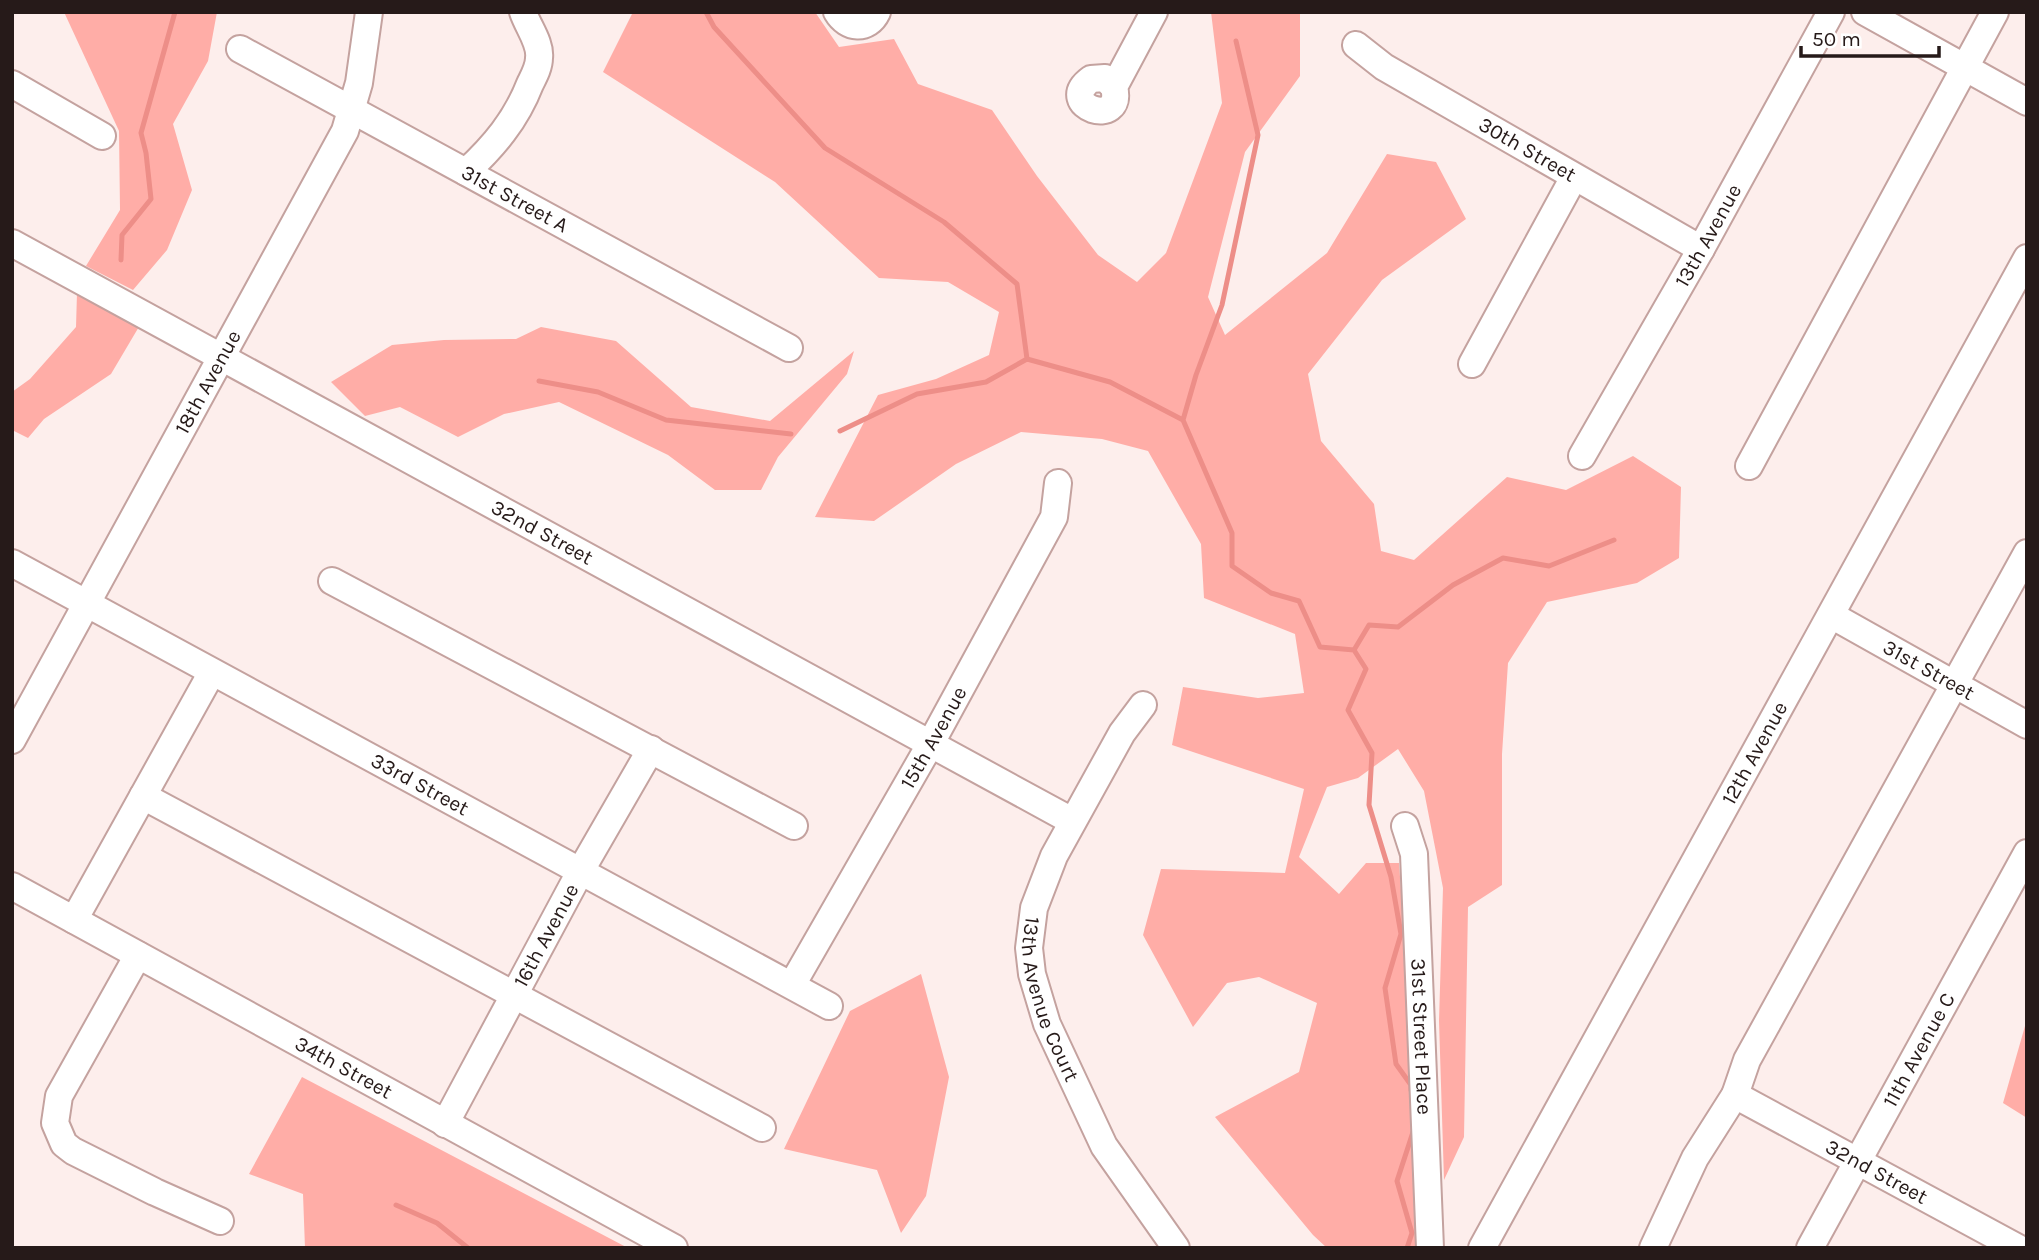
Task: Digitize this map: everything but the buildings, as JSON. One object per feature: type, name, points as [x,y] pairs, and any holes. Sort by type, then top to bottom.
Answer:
[{"type":"street","name":"18th Avenue","points":[[15,729],[87,603],[345,131],[359,83],[369,12]]},
{"type":"street","points":[[466,172],[500,138],[513,120],[540,58],[537,43],[523,12]]},
{"type":"street","points":[[836,12],[843,22],[852,26],[861,26],[873,19],[877,12]]},
{"type":"street","points":[[1114,87],[1154,12]]},
{"type":"street","name":"13th Avenue","points":[[1582,456],[1701,249],[1831,12]]},
{"type":"street","points":[[1865,12],[2027,102]]},
{"type":"street","points":[[1749,466],[1995,12]]},
{"type":"street","name":"30th Street","points":[[1356,45],[1384,67],[1701,249]]},
{"type":"street","name":"31st Street A","points":[[240,49],[789,348]]},
{"type":"street","points":[[12,84],[102,136]]},
{"type":"street","points":[[1472,364],[1574,177]]},
{"type":"street","name":"32nd Street","points":[[12,243],[1072,821]]},
{"type":"street","name":"12th Avenue","points":[[1482,1248],[2027,258]]},
{"type":"street","name":"15th Avenue","points":[[792,985],[930,743],[1054,517],[1058,483]]},
{"type":"street","points":[[1653,1248],[1695,1158],[1735,1095],[1747,1060],[2027,553]]},
{"type":"street","name":"33rd Street","points":[[12,563],[829,1006]]},
{"type":"street","points":[[332,581],[794,826]]},
{"type":"street","name":"31st Street","points":[[1831,615],[2027,725]]},
{"type":"street","points":[[74,920],[212,672]]},
{"type":"street","name":"13th Avenue Court","points":[[1143,705],[1122,733],[1072,821],[1041,885],[1034,908],[1029,948],[1032,974],[1047,1024],[1104,1146],[1176,1248]]},
{"type":"street","name":"16th Avenue","points":[[445,1124],[580,872],[651,749]]},
{"type":"street","points":[[143,796],[762,1128]]},
{"type":"street","name":"31st Street Place","points":[[1405,826],[1414,854],[1430,1248]]},
{"type":"street","name":"11th Avenue C","points":[[1810,1248],[2027,853]]},
{"type":"street","name":"34th Street","points":[[12,886],[674,1248]]},
{"type":"street","points":[[138,955],[59,1096],[55,1123],[64,1144],[73,1151],[220,1221]]},
{"type":"street","name":"32nd Street","points":[[1735,1095],[2018,1248]]},
{"type":"shaded area","points":[[64,12],[217,12],[208,61],[173,124],[192,190],[167,250],[133,290],[86,266],[120,210],[119,131]]},
{"type":"shaded area","points":[[633,12],[815,12],[839,47],[894,39],[918,84],[992,110],[1037,176],[1098,255],[1137,282],[1166,253],[1222,103],[1211,12],[1300,12],[1300,76],[1245,152],[1208,297],[1225,335],[1327,253],[1387,154],[1436,162],[1466,219],[1382,280],[1308,374],[1321,441],[1374,504],[1381,551],[1414,560],[1507,477],[1566,490],[1633,456],[1681,487],[1679,558],[1637,583],[1547,602],[1508,663],[1502,754],[1502,885],[1468,907],[1464,1137],[1444,1180],[1439,1021],[1443,888],[1424,791],[1398,749],[1358,778],[1327,787],[1299,857],[1339,894],[1366,863],[1399,863],[1409,1000],[1418,1248],[1327,1248],[1313,1235],[1215,1117],[1299,1072],[1317,1003],[1259,977],[1227,983],[1193,1027],[1143,935],[1161,869],[1285,873],[1304,789],[1172,745],[1183,687],[1258,698],[1304,693],[1295,634],[1204,598],[1201,544],[1148,451],[1102,439],[1021,432],[956,464],[874,521],[815,517],[878,395],[936,379],[989,355],[999,312],[948,282],[879,278],[775,182],[603,72]]},
{"type":"shaded area","points":[[77,293],[140,325],[111,374],[44,419],[28,438],[12,430],[12,392],[30,379],[76,327]]},
{"type":"shaded area","points":[[541,327],[616,341],[691,407],[770,421],[854,351],[847,374],[778,457],[761,490],[715,490],[668,455],[559,402],[504,414],[458,437],[400,407],[365,416],[331,382],[392,345],[444,340],[516,339]]},
{"type":"shaded area","points":[[921,974],[949,1077],[926,1196],[901,1233],[877,1170],[784,1149],[850,1011]]},
{"type":"shaded area","points":[[2027,1019],[2027,1118],[2003,1103]]},
{"type":"shaded area","points":[[302,1077],[628,1248],[305,1248],[303,1194],[249,1174]]},
{"type":"waterway","points":[[121,260],[122,235],[151,199],[141,133],[175,12]]},
{"type":"waterway","points":[[706,12],[714,27],[825,148],[944,222],[1017,284],[1027,359],[1110,382],[1183,420],[1232,533],[1232,566],[1271,593],[1299,601],[1320,647],[1354,650],[1366,669],[1348,710],[1372,753],[1369,805],[1391,877],[1401,934],[1385,988],[1396,1064],[1411,1085],[1411,1090]]},
{"type":"waterway","points":[[1183,420],[1196,375],[1222,305],[1258,135],[1236,41]]},
{"type":"waterway","points":[[840,431],[917,394],[986,382],[1027,359]]},
{"type":"waterway","points":[[539,381],[598,392],[666,420],[791,434]]},
{"type":"waterway","points":[[1354,650],[1369,625],[1398,627],[1453,585],[1503,558],[1549,566],[1614,540]]},
{"type":"waterway","points":[[1407,1248],[1412,1233],[1397,1181],[1413,1132]]},
{"type":"waterway","points":[[396,1205],[437,1223],[468,1248]]}]
